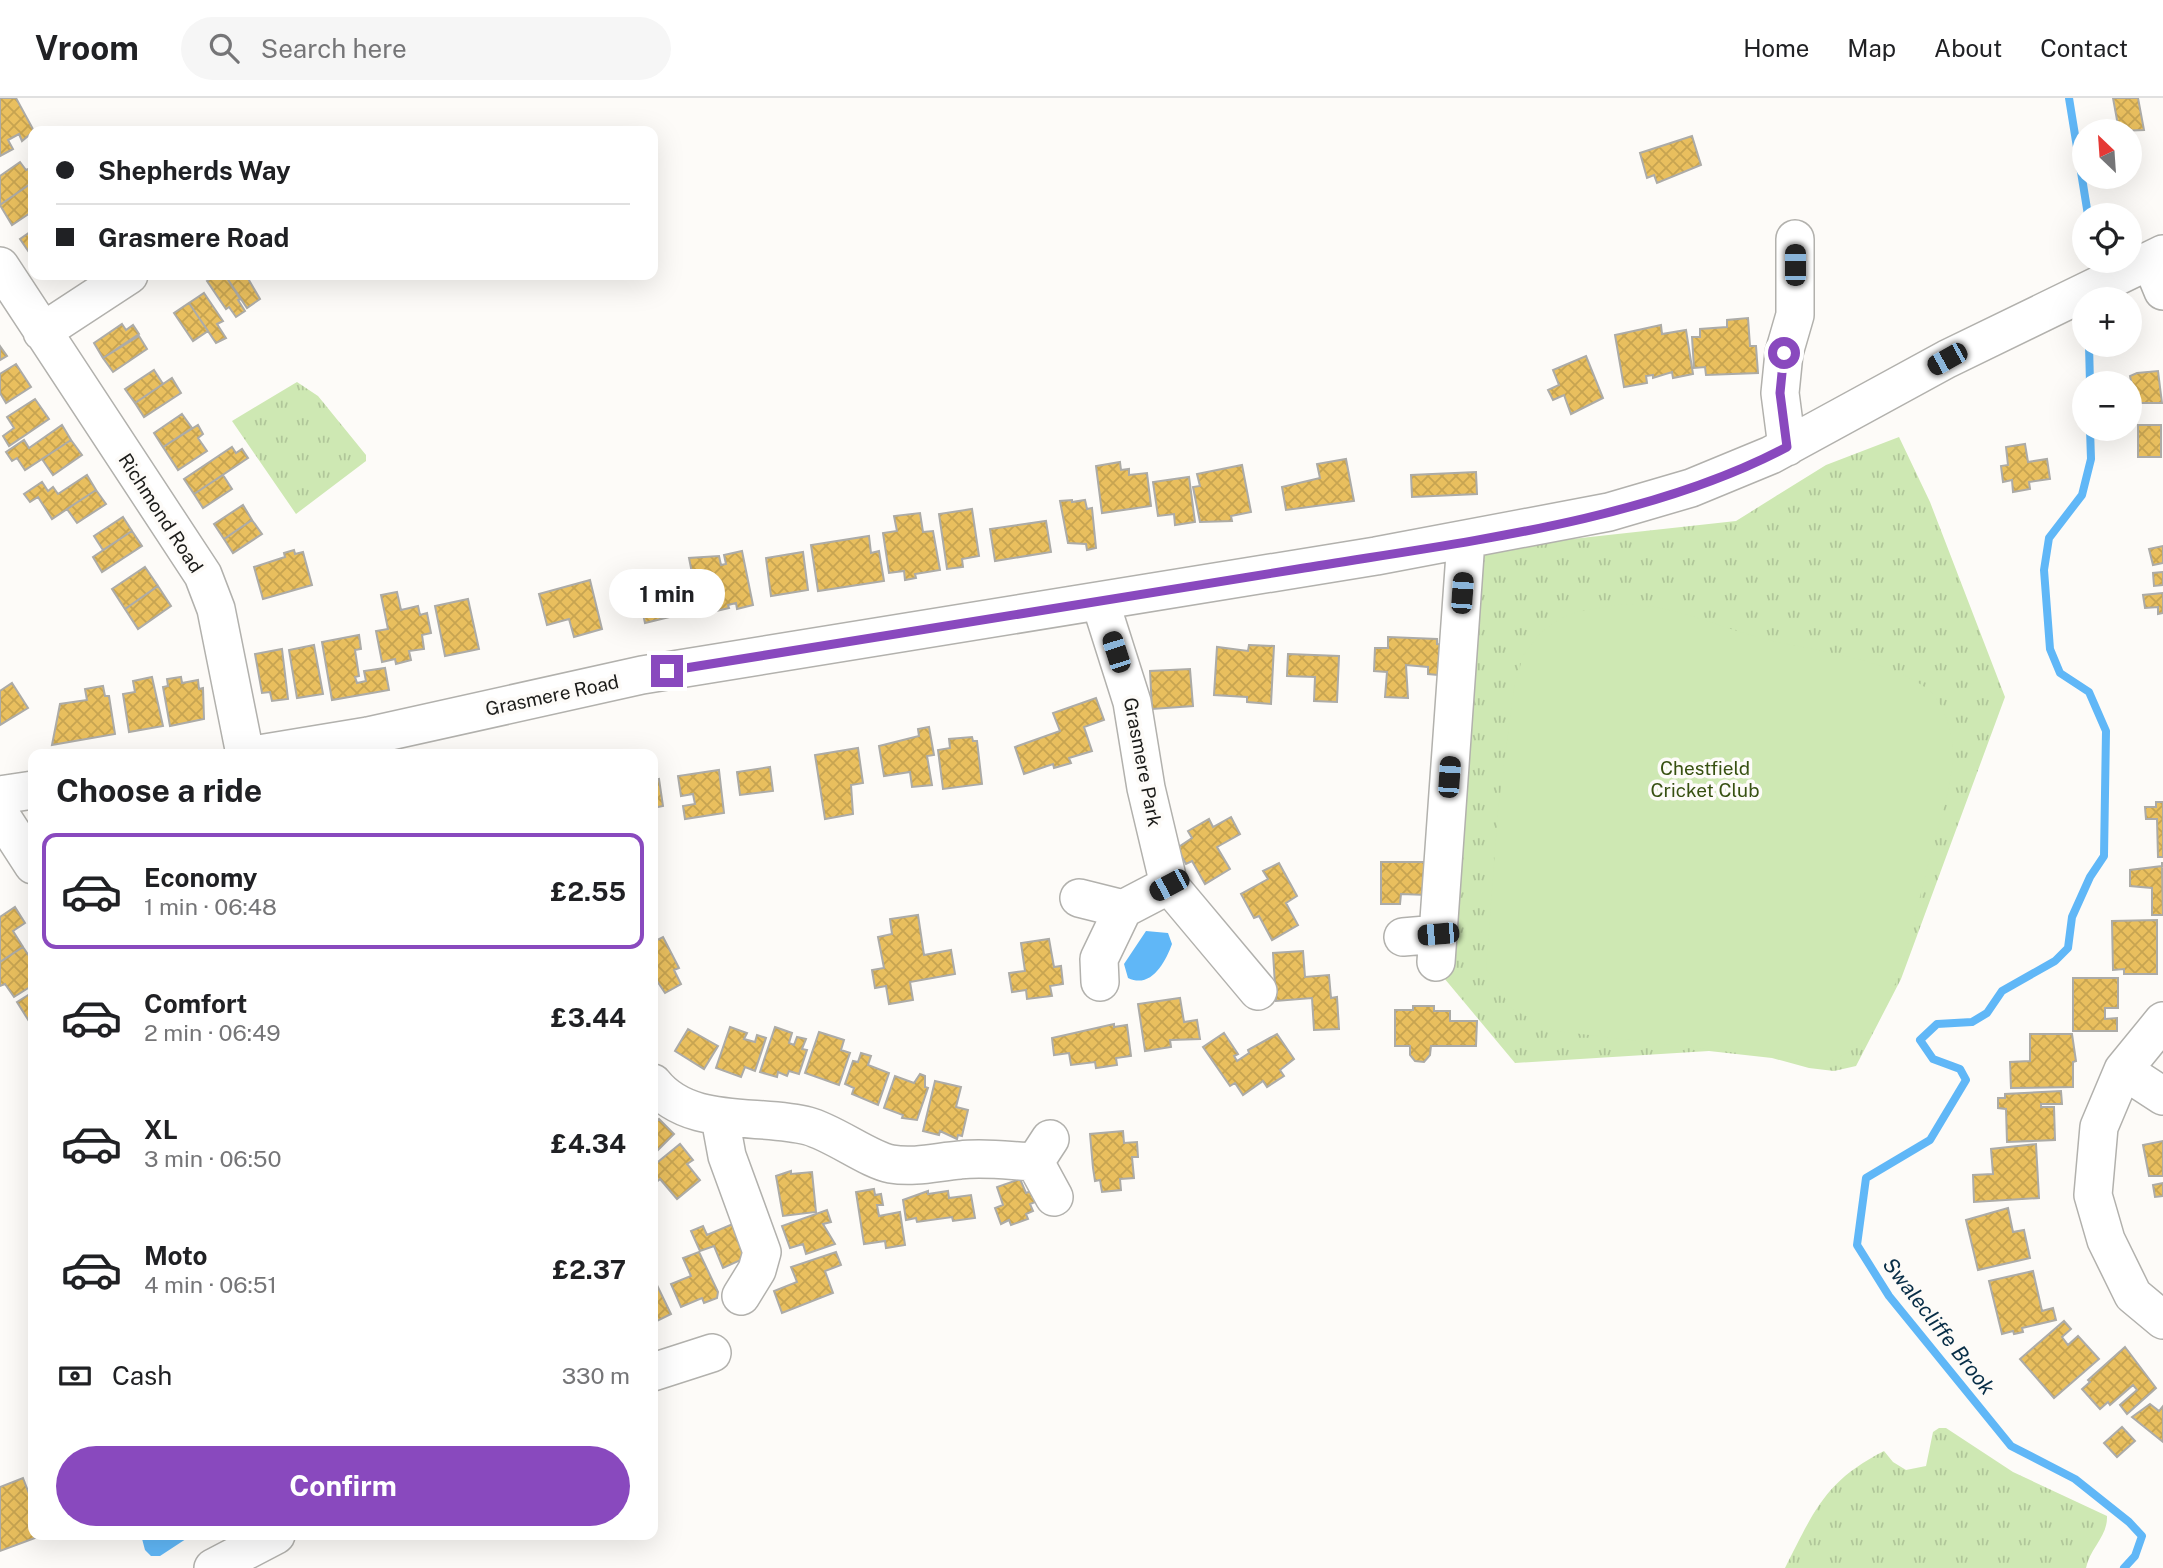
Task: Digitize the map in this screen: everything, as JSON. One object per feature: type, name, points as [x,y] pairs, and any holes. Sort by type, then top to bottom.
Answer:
[{"type":"street","points":[[1787,447],[1780,393],[1784,353],[1794,315],[1795,239]]},
{"type":"street","name":"Richmond Road","points":[[0,267],[203,575],[216,609],[244,749]]},
{"type":"street","name":"Grasmere Road","points":[[338,748],[642,675],[1466,540],[1609,512],[1691,488],[1787,447],[1947,359],[2078,293],[2149,270]]},
{"type":"street","points":[[42,332],[121,280]]},
{"type":"street","points":[[1426,944],[1466,540]]},
{"type":"street","name":"Grasmere Park","points":[[1100,601],[1132,702],[1146,788],[1169,885],[1258,991]]},
{"type":"street","points":[[0,795],[28,791]]},
{"type":"street","points":[[0,814],[28,856]]},
{"type":"street","points":[[1100,982],[1099,959],[1123,909],[1169,885]]},
{"type":"street","points":[[1079,898],[1123,909]]},
{"type":"street","points":[[2163,1021],[2123,1070],[2099,1127],[2093,1195],[2106,1240],[2133,1294],[2163,1320]]},
{"type":"street","points":[[2123,1070],[2163,1096]]},
{"type":"street","points":[[658,1089],[679,1103],[720,1118],[761,1118],[810,1126],[889,1164],[922,1165],[1043,1150],[1054,1197]]},
{"type":"street","points":[[720,1118],[731,1167],[762,1252],[757,1270],[741,1296]]},
{"type":"street","points":[[658,1370],[712,1353]]},
{"type":"street","points":[[213,1568],[266,1540]]},
{"type":"green space","points":[[297,382],[318,396],[366,455],[366,461],[296,514],[232,421]]},
{"type":"green space","name":"Chestfield Cricket Club","points":[[1899,437],[1930,502],[2005,697],[1901,979],[1856,1066],[1834,1071],[1809,1068],[1772,1058],[1709,1051],[1515,1063],[1434,966],[1471,550],[1736,521],[1826,465]]},
{"type":"green space","name":"Chestfield Cricket Club","points":[[1622,604],[1678,612],[1765,639],[1833,653],[1886,668],[1928,690],[1943,709],[1952,742],[1950,781],[1905,954],[1888,1002],[1876,1023],[1863,1041],[1844,1055],[1822,1063],[1556,1031],[1512,1009],[1486,969],[1498,811],[1514,688],[1523,656],[1540,633],[1561,618],[1577,612]]},
{"type":"green space","points":[[1946,1428],[2013,1472],[2107,1516],[2105,1530],[2086,1568],[1785,1568],[1804,1530],[1834,1486],[1864,1462],[1884,1451],[1893,1462],[1906,1470],[1926,1466],[1933,1432]]},
{"type":"water","points":[[1146,931],[1168,933],[1172,944],[1161,966],[1150,977],[1144,980],[1128,978],[1124,964]]},
{"type":"water","points":[[142,1540],[184,1540],[160,1556],[151,1556],[145,1550]]},
{"type":"building","points":[[0,98],[16,98],[31,126],[28,126],[28,136],[22,141],[19,134],[8,140],[13,149],[0,156]]},
{"type":"building","points":[[2113,98],[2138,98],[2142,119],[2117,119]]},
{"type":"building","points":[[1692,136],[1701,165],[1657,183],[1654,175],[1647,178],[1640,153]]},
{"type":"building","points":[[20,162],[28,169],[28,185],[0,205],[0,176]]},
{"type":"building","points":[[28,185],[28,214],[12,225],[0,205]]},
{"type":"building","points":[[28,233],[28,251],[20,239]]},
{"type":"building","points":[[228,280],[245,311],[236,317],[229,307],[226,309],[207,281]]},
{"type":"building","points":[[228,280],[249,280],[260,299],[247,308]]},
{"type":"building","points":[[204,293],[223,321],[217,324],[226,338],[216,343],[189,303]]},
{"type":"building","points":[[189,303],[208,331],[193,341],[174,313]]},
{"type":"building","points":[[1748,318],[1750,346],[1756,346],[1758,373],[1706,375],[1705,367],[1694,368],[1692,337],[1700,337],[1700,329],[1727,327],[1727,320]]},
{"type":"building","points":[[122,324],[126,330],[133,325],[139,334],[103,358],[94,343]]},
{"type":"building","points":[[1661,325],[1662,334],[1686,330],[1693,374],[1673,378],[1672,372],[1653,378],[1653,375],[1646,376],[1647,383],[1624,387],[1615,335]]},
{"type":"building","points":[[139,336],[147,349],[113,372],[103,358]]},
{"type":"building","points":[[0,346],[7,356],[0,360]]},
{"type":"building","points":[[1586,356],[1603,398],[1571,414],[1564,395],[1553,400],[1548,390],[1559,385],[1553,370]]},
{"type":"building","points":[[16,364],[31,387],[6,403],[0,393],[0,374]]},
{"type":"building","points":[[154,370],[163,384],[135,403],[125,389]]},
{"type":"building","points":[[2158,371],[2162,403],[2142,403],[2142,373]]},
{"type":"building","points":[[172,378],[181,393],[144,417],[135,403]]},
{"type":"building","points":[[35,399],[49,419],[9,446],[3,436],[14,428],[7,417]]},
{"type":"building","points":[[182,414],[192,428],[163,447],[154,433]]},
{"type":"building","points":[[62,425],[71,440],[25,470],[17,458],[12,461],[6,452],[24,440],[29,448]]},
{"type":"building","points":[[198,425],[203,434],[198,438],[207,451],[178,470],[163,447]]},
{"type":"building","points":[[2142,425],[2161,425],[2161,457],[2138,457]]},
{"type":"building","points":[[71,440],[82,455],[53,475],[42,459]]},
{"type":"building","points":[[2025,444],[2028,462],[2047,459],[2050,479],[2029,482],[2030,489],[2013,492],[2012,480],[2003,482],[2001,466],[2008,465],[2006,447]]},
{"type":"building","points":[[232,447],[236,453],[242,449],[248,458],[194,494],[184,479]]},
{"type":"building","points":[[1346,459],[1354,501],[1286,510],[1282,487],[1320,478],[1317,464]]},
{"type":"building","points":[[1120,462],[1121,470],[1129,469],[1129,475],[1147,473],[1151,506],[1102,513],[1096,466]]},
{"type":"building","points":[[1242,465],[1251,512],[1231,516],[1232,521],[1200,522],[1193,487],[1200,486],[1197,474]]},
{"type":"building","points":[[1476,472],[1477,494],[1412,497],[1411,475]]},
{"type":"building","points":[[87,475],[96,490],[52,519],[38,497],[30,502],[24,494],[42,482],[48,491],[53,487],[58,494]]},
{"type":"building","points":[[223,475],[232,489],[203,508],[194,494]]},
{"type":"building","points":[[1189,477],[1195,522],[1175,525],[1174,514],[1158,516],[1153,482]]},
{"type":"building","points":[[96,490],[106,504],[77,523],[67,509]]},
{"type":"building","points":[[1085,500],[1087,509],[1092,508],[1096,548],[1087,550],[1086,544],[1068,543],[1060,501]]},
{"type":"building","points":[[243,505],[252,520],[224,539],[214,524]]},
{"type":"building","points":[[972,509],[979,556],[962,559],[963,567],[947,569],[939,514]]},
{"type":"building","points":[[920,513],[923,532],[933,531],[940,570],[915,574],[916,578],[905,580],[904,571],[889,573],[883,533],[897,531],[894,516]]},
{"type":"building","points":[[123,517],[132,531],[103,550],[94,536]]},
{"type":"building","points":[[252,520],[262,534],[233,553],[224,539]]},
{"type":"building","points":[[1046,521],[1051,552],[995,561],[990,529]]},
{"type":"building","points":[[132,531],[142,546],[102,572],[93,557]]},
{"type":"building","points":[[869,536],[871,553],[879,551],[884,581],[818,591],[811,545]]},
{"type":"building","points":[[2163,546],[2163,563],[2153,565],[2149,549]]},
{"type":"building","points":[[294,550],[295,554],[303,552],[312,585],[263,599],[254,567],[285,557],[284,553]]},
{"type":"building","points":[[742,551],[753,605],[737,609],[736,603],[728,605],[729,608],[712,612],[705,580],[694,583],[689,558],[719,556],[721,565],[726,564],[724,555]]},
{"type":"building","points":[[803,552],[808,590],[771,596],[766,558]]},
{"type":"building","points":[[145,567],[158,586],[125,609],[112,589]]},
{"type":"building","points":[[2163,572],[2163,585],[2154,586],[2153,573]]},
{"type":"building","points":[[590,580],[602,629],[574,637],[569,619],[547,625],[539,594]]},
{"type":"building","points":[[158,586],[171,606],[138,629],[125,609]]},
{"type":"building","points":[[679,586],[686,613],[645,623],[639,596]]},
{"type":"building","points":[[397,592],[401,610],[418,606],[420,615],[427,613],[431,633],[422,635],[424,649],[409,651],[411,660],[396,664],[395,659],[382,662],[376,631],[388,629],[381,595]]},
{"type":"building","points":[[2163,593],[2163,613],[2158,614],[2158,607],[2145,608],[2143,595]]},
{"type":"building","points":[[468,599],[479,649],[445,656],[435,606]]},
{"type":"building","points":[[359,635],[361,649],[355,650],[359,676],[355,677],[357,683],[366,681],[364,671],[385,668],[389,690],[332,700],[322,642]]},
{"type":"building","points":[[1388,637],[1437,639],[1437,644],[1452,645],[1438,675],[1428,674],[1428,667],[1406,665],[1408,698],[1385,697],[1387,672],[1374,671],[1375,648],[1388,648]]},
{"type":"building","points":[[314,645],[323,694],[297,698],[289,650]]},
{"type":"building","points":[[1249,645],[1274,646],[1271,704],[1247,702],[1247,697],[1214,695],[1217,647],[1248,651]]},
{"type":"building","points":[[282,649],[288,699],[272,701],[270,692],[262,693],[255,654]]},
{"type":"building","points":[[1288,654],[1339,656],[1337,702],[1314,701],[1315,677],[1287,676]]},
{"type":"building","points":[[1190,669],[1193,706],[1152,709],[1150,671]]},
{"type":"building","points":[[152,677],[163,726],[129,732],[123,694],[135,692],[133,681]]},
{"type":"building","points":[[181,677],[182,683],[198,680],[199,689],[203,688],[204,719],[170,726],[163,687],[168,686],[167,679]]},
{"type":"building","points":[[12,683],[28,708],[0,725],[0,691]]},
{"type":"building","points":[[103,686],[105,696],[109,696],[115,734],[52,745],[60,704],[87,700],[85,689]]},
{"type":"building","points":[[1096,698],[1104,720],[1084,727],[1092,751],[1069,758],[1071,763],[1054,768],[1053,764],[1024,774],[1015,747],[1060,731],[1053,713]]},
{"type":"building","points":[[929,727],[934,755],[927,756],[932,785],[912,787],[910,772],[884,776],[879,746],[919,736],[918,729]]},
{"type":"building","points":[[972,737],[973,741],[977,741],[982,784],[943,789],[938,750],[950,748],[949,739]]},
{"type":"building","points":[[858,748],[863,783],[851,785],[853,814],[825,819],[815,755]]},
{"type":"building","points":[[770,767],[773,791],[740,795],[737,772]]},
{"type":"building","points":[[719,770],[724,813],[685,819],[683,806],[695,804],[693,794],[681,796],[678,776]]},
{"type":"building","points":[[658,779],[663,806],[658,807]]},
{"type":"building","points":[[2156,802],[2163,802],[2163,857],[2158,857],[2157,819],[2146,819],[2145,807],[2156,807]]},
{"type":"building","points":[[1231,817],[1240,834],[1217,847],[1230,869],[1205,884],[1192,861],[1186,864],[1177,848],[1192,838],[1188,831],[1209,819],[1213,827]]},
{"type":"building","points":[[1381,862],[1428,862],[1427,895],[1401,894],[1400,904],[1381,904]]},
{"type":"building","points":[[2162,862],[2163,915],[2152,915],[2152,888],[2130,886],[2130,870],[2162,866]]},
{"type":"building","points":[[1279,863],[1297,896],[1286,903],[1298,925],[1272,940],[1259,916],[1254,918],[1241,894],[1268,879],[1263,871]]},
{"type":"building","points":[[15,907],[25,923],[13,931],[23,947],[0,962],[0,917]]},
{"type":"building","points":[[918,915],[924,955],[951,950],[955,974],[910,982],[913,1000],[889,1004],[886,986],[875,988],[872,970],[884,968],[878,937],[892,934],[890,919]]},
{"type":"building","points":[[2157,920],[2157,974],[2124,974],[2124,969],[2113,970],[2112,921]]},
{"type":"building","points":[[663,937],[679,968],[674,970],[681,984],[665,993],[658,982],[658,940]]},
{"type":"building","points":[[1049,939],[1054,967],[1061,966],[1063,984],[1050,986],[1052,996],[1027,999],[1026,990],[1012,992],[1009,973],[1025,971],[1021,943]]},
{"type":"building","points":[[23,947],[28,954],[28,988],[14,997],[5,984],[0,986],[0,962]]},
{"type":"building","points":[[1303,951],[1305,977],[1329,975],[1331,998],[1337,997],[1339,1029],[1314,1030],[1312,998],[1276,1001],[1273,953]]},
{"type":"building","points":[[2073,978],[2118,978],[2118,1008],[2105,1008],[2105,1019],[2117,1018],[2117,1031],[2073,1031]]},
{"type":"building","points":[[28,995],[28,1020],[17,1002]]},
{"type":"building","points":[[1180,998],[1184,1022],[1197,1020],[1200,1039],[1170,1040],[1171,1047],[1145,1051],[1138,1004]]},
{"type":"building","points":[[1413,1006],[1434,1006],[1434,1011],[1450,1011],[1450,1021],[1477,1021],[1476,1046],[1431,1046],[1430,1055],[1424,1062],[1415,1061],[1410,1055],[1410,1046],[1395,1046],[1395,1010],[1413,1010]]},
{"type":"building","points":[[1114,1024],[1114,1027],[1127,1025],[1131,1056],[1116,1058],[1117,1065],[1096,1068],[1095,1062],[1071,1065],[1069,1053],[1054,1055],[1052,1038]]},
{"type":"building","points":[[730,1027],[747,1033],[744,1039],[755,1042],[757,1035],[766,1038],[755,1071],[745,1067],[741,1077],[716,1068]]},
{"type":"building","points":[[775,1027],[792,1033],[789,1043],[794,1045],[797,1037],[806,1039],[802,1049],[807,1050],[799,1074],[789,1071],[787,1076],[778,1072],[777,1077],[760,1072]]},
{"type":"building","points":[[688,1029],[718,1046],[704,1069],[675,1051]]},
{"type":"building","points":[[819,1032],[844,1040],[841,1050],[850,1053],[839,1085],[805,1073]]},
{"type":"building","points":[[1224,1033],[1238,1054],[1234,1056],[1237,1061],[1249,1053],[1248,1050],[1277,1034],[1294,1059],[1280,1070],[1284,1076],[1267,1087],[1263,1081],[1243,1095],[1235,1083],[1230,1086],[1203,1047]]},
{"type":"building","points":[[2030,1034],[2072,1034],[2076,1061],[2073,1062],[2073,1087],[2011,1088],[2010,1062],[2030,1061]]},
{"type":"building","points":[[861,1053],[871,1056],[868,1065],[889,1073],[878,1105],[852,1094],[854,1088],[845,1084],[853,1061],[858,1062]]},
{"type":"building","points":[[920,1074],[925,1076],[925,1087],[928,1088],[917,1120],[902,1118],[903,1115],[884,1108],[895,1076],[914,1083]]},
{"type":"building","points":[[935,1081],[961,1087],[956,1107],[968,1110],[962,1136],[958,1135],[957,1139],[940,1131],[939,1135],[923,1131]]},
{"type":"building","points":[[2061,1091],[2062,1104],[2041,1104],[2041,1107],[2054,1107],[2055,1140],[2007,1142],[2006,1109],[1998,1108],[1998,1098],[2005,1098],[2005,1094]]},
{"type":"building","points":[[658,1120],[674,1134],[658,1150]]},
{"type":"building","points":[[1123,1131],[1124,1143],[1137,1142],[1138,1157],[1132,1157],[1134,1178],[1120,1179],[1121,1190],[1102,1192],[1100,1180],[1095,1181],[1090,1134]]},
{"type":"building","points":[[2163,1141],[2163,1176],[2149,1176],[2143,1145]]},
{"type":"building","points":[[680,1144],[693,1160],[687,1164],[700,1180],[677,1199],[660,1179],[658,1181],[658,1162]]},
{"type":"building","points":[[2036,1144],[2039,1198],[1974,1202],[1973,1175],[1993,1174],[1991,1149]]},
{"type":"building","points":[[791,1171],[791,1174],[812,1172],[816,1212],[783,1216],[776,1176]]},
{"type":"building","points":[[1020,1179],[1026,1193],[1034,1190],[1038,1201],[1030,1204],[1033,1211],[1026,1214],[1028,1219],[1011,1225],[1009,1220],[1001,1224],[995,1208],[1003,1205],[997,1187]]},
{"type":"building","points":[[2163,1183],[2163,1196],[2155,1197],[2153,1185]]},
{"type":"building","points":[[874,1189],[875,1195],[881,1194],[883,1205],[877,1205],[879,1216],[900,1212],[905,1245],[886,1248],[885,1241],[864,1244],[856,1192]]},
{"type":"building","points":[[928,1191],[928,1194],[948,1191],[949,1198],[971,1195],[975,1218],[953,1221],[952,1217],[917,1222],[916,1218],[906,1220],[903,1200]]},
{"type":"building","points":[[2008,1208],[2013,1232],[2024,1230],[2030,1258],[1978,1270],[1966,1220]]},
{"type":"building","points":[[827,1210],[831,1222],[823,1224],[835,1244],[806,1254],[803,1244],[790,1248],[782,1226]]},
{"type":"building","points":[[740,1221],[743,1259],[723,1268],[714,1246],[700,1251],[691,1231],[703,1226],[707,1235]]},
{"type":"building","points":[[699,1252],[718,1292],[717,1298],[704,1303],[702,1298],[681,1307],[671,1284],[691,1276],[683,1258]]},
{"type":"building","points":[[836,1252],[841,1265],[825,1271],[833,1293],[782,1313],[774,1291],[797,1282],[791,1267]]},
{"type":"building","points":[[2033,1271],[2042,1311],[2053,1308],[2056,1320],[2022,1328],[2023,1332],[2002,1334],[1989,1281]]},
{"type":"building","points":[[658,1287],[671,1314],[658,1320]]},
{"type":"building","points":[[2064,1321],[2071,1329],[2062,1337],[2068,1345],[2078,1336],[2099,1359],[2054,1398],[2020,1359]]},
{"type":"building","points":[[2125,1347],[2156,1388],[2127,1414],[2120,1405],[2137,1390],[2133,1385],[2110,1405],[2108,1402],[2100,1409],[2082,1389],[2090,1382],[2088,1380]]},
{"type":"building","points":[[2150,1404],[2159,1411],[2163,1406],[2163,1442],[2132,1417]]},
{"type":"building","points":[[2122,1427],[2135,1441],[2117,1457],[2104,1443]]},
{"type":"building","points":[[23,1478],[28,1491],[30,1540],[0,1551],[0,1487]]},
{"type":"waterway","name":"Swalecliffe Brook","points":[[2069,98],[2086,203]]},
{"type":"waterway","name":"Swalecliffe Brook","points":[[2089,357],[2090,371]]},
{"type":"waterway","name":"Swalecliffe Brook","points":[[2090,441],[2091,459],[2082,495],[2049,538],[2044,570],[2050,649],[2060,673],[2089,692],[2106,731],[2104,856],[2090,877],[2072,917],[2068,948],[2055,961],[2002,991],[1987,1013],[1972,1022],[1937,1024],[1920,1040],[1933,1059],[1960,1069],[1966,1080],[1930,1140],[1866,1178],[1857,1245],[1889,1296],[2011,1446],[2075,1479],[2129,1522],[2142,1536],[2135,1556],[2124,1568]]},
{"type":"route","points":[[667,671],[1376,556],[1609,512],[1691,488],[1787,447],[1780,393],[1784,353]]}]
